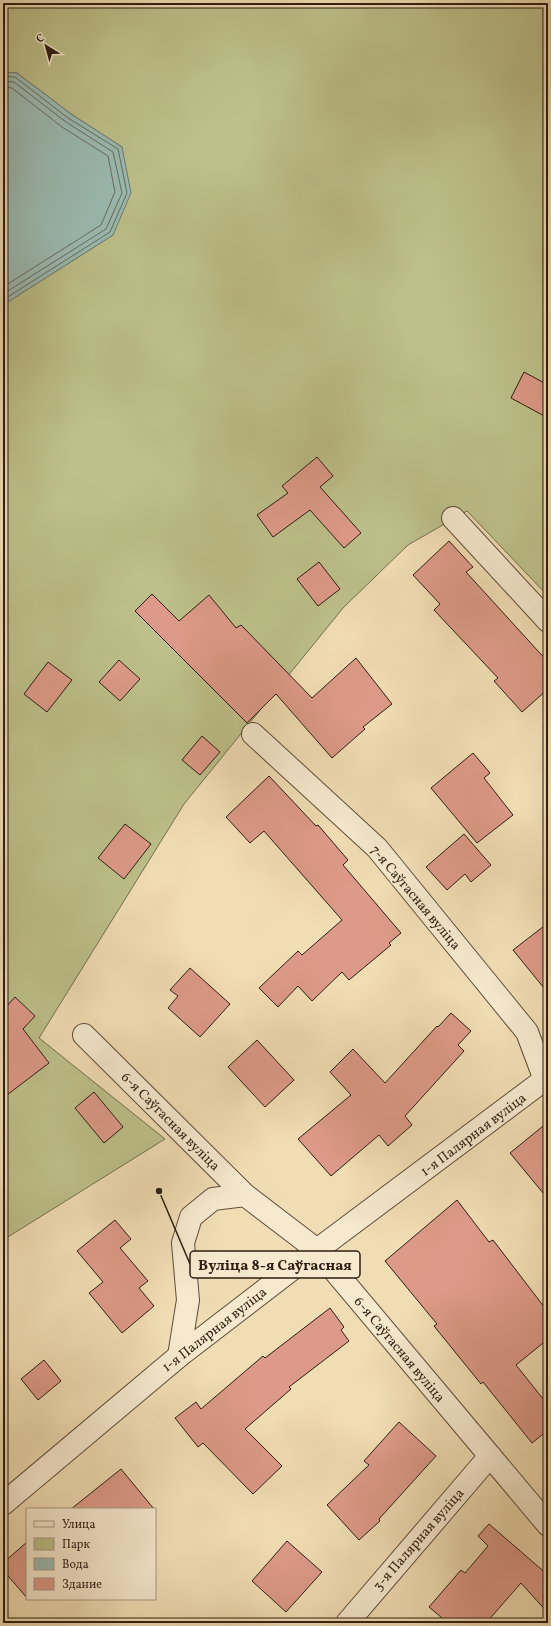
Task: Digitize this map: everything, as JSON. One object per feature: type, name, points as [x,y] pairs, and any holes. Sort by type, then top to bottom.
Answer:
[{"type":"street","points":[[452,518],[548,621]]},
{"type":"street","name":"7-я Саўгасная вуліца","points":[[254,734],[376,848],[527,1032],[547,1080]]},
{"type":"street","name":"6-я Саўгасная вуліца","points":[[84,1035],[245,1195],[316,1250],[548,1525]]},
{"type":"street","name":"1-я Палярная вуліца","points":[[3,1504],[179,1356],[316,1250],[547,1080]]},
{"type":"street","points":[[179,1356],[188,1300],[183,1243],[191,1217],[213,1199],[245,1195]]},
{"type":"street","name":"3-я Палярная вуліца","points":[[346,1623],[490,1456]]},
{"type":"green space","points":[[3,3],[548,3],[548,596],[467,511],[408,545],[343,608],[184,804],[39,1038],[165,1139],[3,1240],[3,305],[113,235],[122,147],[71,114],[17,73],[3,72]]},
{"type":"water","points":[[3,72],[17,73],[71,114],[122,147],[131,193],[113,235],[3,305]]},
{"type":"building","points":[[524,372],[548,385],[548,418],[511,398]]},
{"type":"building","points":[[317,457],[333,476],[320,487],[361,533],[344,548],[310,510],[273,537],[257,515],[288,493],[282,486]]},
{"type":"building","points":[[449,541],[473,567],[466,572],[548,662],[548,689],[522,712],[494,681],[498,678],[434,610],[440,604],[413,575]]},
{"type":"building","points":[[319,562],[340,589],[318,606],[297,579]]},
{"type":"building","points":[[152,594],[179,621],[209,595],[236,628],[241,625],[312,698],[356,658],[392,704],[363,727],[365,729],[332,758],[276,694],[247,723],[135,611]]},
{"type":"building","points":[[119,660],[140,679],[120,701],[99,682]]},
{"type":"building","points":[[48,662],[72,680],[47,712],[24,694]]},
{"type":"building","points":[[202,736],[220,752],[200,775],[182,760]]},
{"type":"building","points":[[473,753],[490,773],[484,778],[513,815],[477,843],[431,788]]},
{"type":"building","points":[[269,776],[316,826],[318,825],[348,860],[343,865],[401,933],[389,943],[391,945],[349,980],[342,972],[312,1001],[298,986],[278,1007],[259,988],[298,951],[302,955],[342,920],[264,831],[250,843],[226,817]]},
{"type":"building","points":[[125,824],[151,844],[124,879],[98,858]]},
{"type":"building","points":[[464,834],[491,865],[471,882],[465,874],[447,890],[426,867]]},
{"type":"building","points":[[548,923],[548,993],[513,950]]},
{"type":"building","points":[[190,968],[230,1004],[200,1037],[168,1008],[178,996],[170,990]]},
{"type":"building","points":[[15,997],[35,1016],[23,1029],[49,1063],[3,1098],[3,1003],[6,1007]]},
{"type":"building","points":[[451,1013],[471,1031],[458,1045],[464,1051],[405,1116],[412,1125],[388,1146],[379,1135],[331,1176],[298,1139],[351,1095],[330,1072],[353,1049],[385,1083],[437,1026],[438,1027]]},
{"type":"building","points":[[257,1040],[294,1080],[265,1107],[228,1067]]},
{"type":"building","points":[[94,1092],[123,1127],[104,1143],[75,1108]]},
{"type":"building","points":[[548,1122],[548,1199],[510,1153]]},
{"type":"building","points":[[457,1200],[489,1242],[493,1240],[548,1312],[548,1339],[516,1365],[548,1405],[548,1430],[532,1443],[483,1382],[481,1384],[434,1326],[437,1324],[385,1261]]},
{"type":"building","points":[[115,1220],[131,1239],[120,1248],[148,1281],[139,1288],[154,1306],[122,1333],[89,1293],[103,1282],[77,1251]]},
{"type":"building","points":[[330,1308],[344,1327],[341,1330],[349,1341],[289,1387],[291,1389],[245,1429],[282,1466],[253,1494],[203,1443],[198,1447],[175,1418],[196,1402],[201,1409],[263,1356],[265,1358]]},
{"type":"building","points":[[44,1360],[61,1381],[38,1400],[21,1379]]},
{"type":"building","points":[[399,1422],[436,1456],[379,1519],[380,1521],[359,1540],[327,1505],[369,1465],[364,1461]]},
{"type":"building","points":[[121,1469],[153,1508],[72,1508]]},
{"type":"building","points":[[489,1524],[548,1575],[548,1613],[521,1583],[486,1623],[448,1623],[429,1607],[461,1570],[465,1573],[488,1546],[478,1536]]},
{"type":"building","points":[[287,1541],[322,1572],[286,1612],[252,1581]]},
{"type":"building","points":[[26,1543],[26,1597],[3,1570],[3,1563]]},
{"type":"place","name":"Вуліца 8-я Саўгасная","points":[[159,1191]]}]
